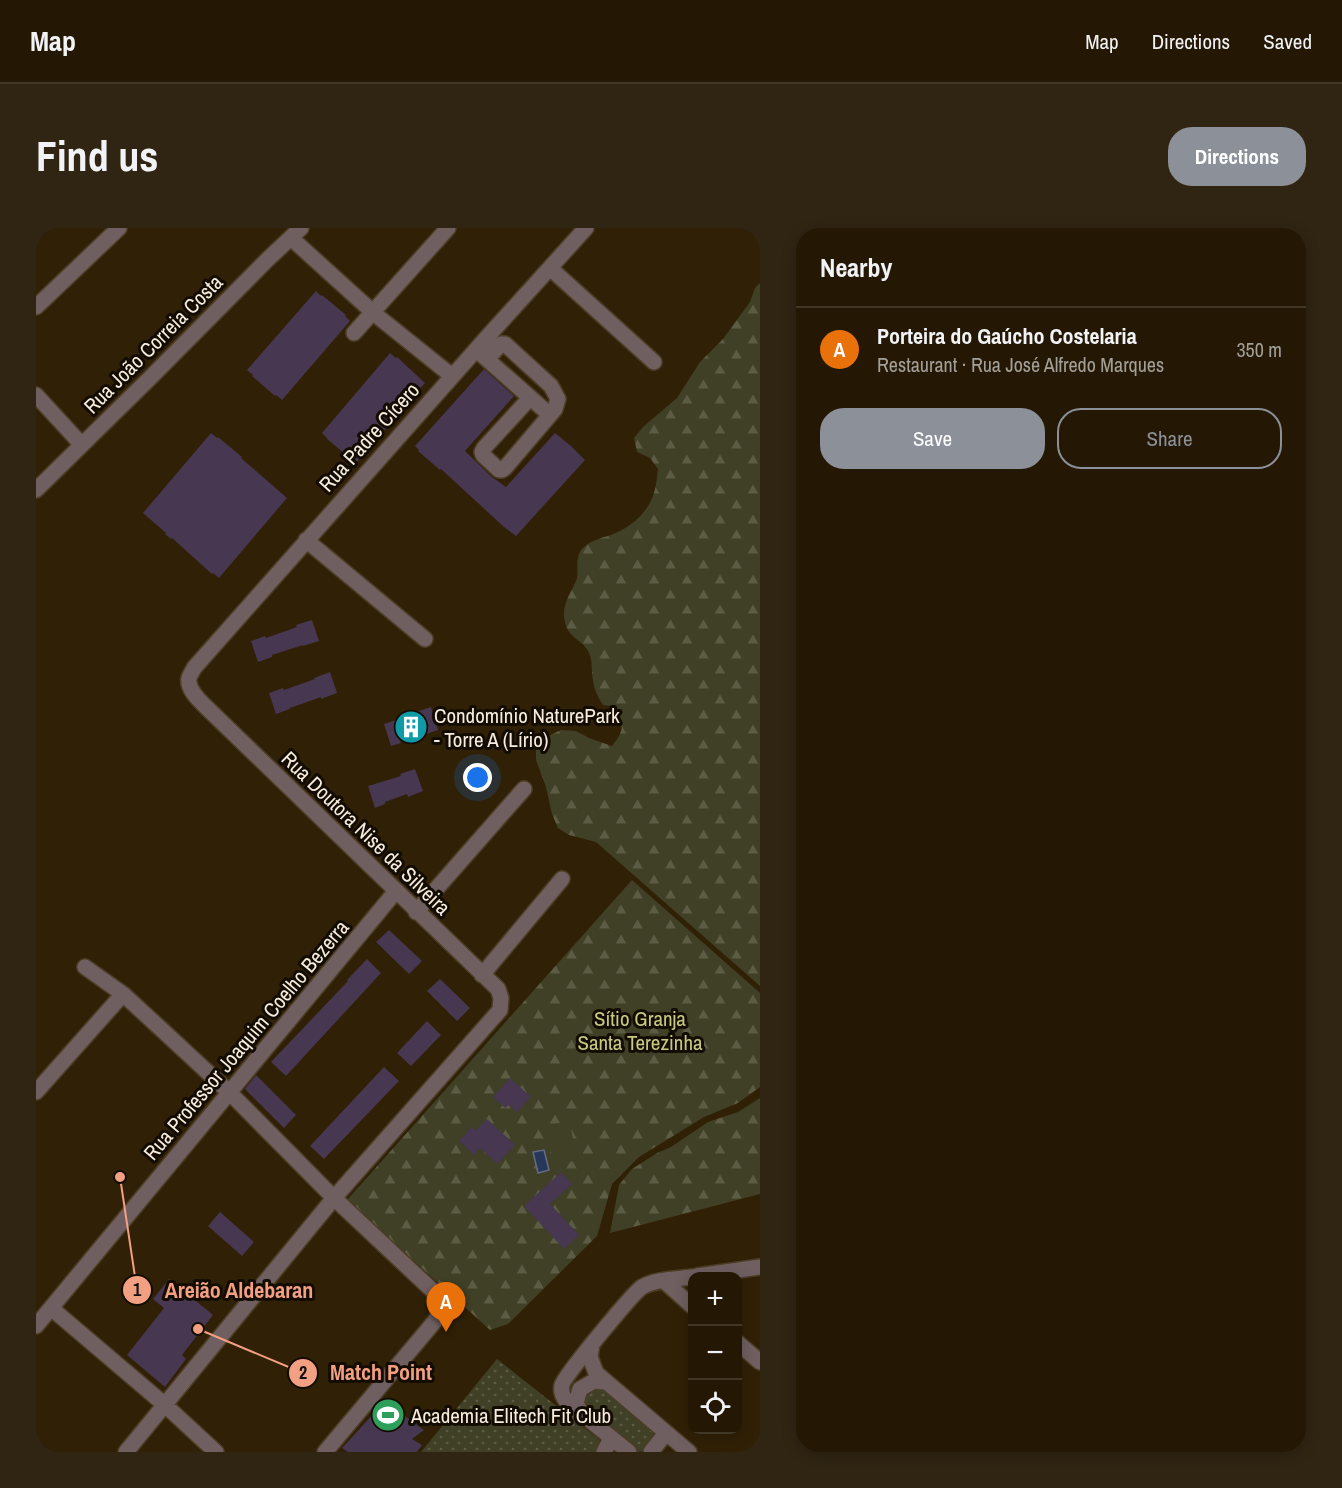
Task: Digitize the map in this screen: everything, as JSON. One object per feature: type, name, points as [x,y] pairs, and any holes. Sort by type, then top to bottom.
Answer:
[{"type":"street","points":[[36,307],[119,228]]},
{"type":"street","points":[[354,333],[448,228]]},
{"type":"street","name":"Rua Padre Cícero","points":[[189,679],[194,668],[452,376],[482,354],[550,268],[586,228]]},
{"type":"street","points":[[296,233],[372,312],[452,376]]},
{"type":"street","name":"Rua João Correia Costa","points":[[36,490],[296,233]]},
{"type":"street","points":[[550,268],[654,362]]},
{"type":"street","points":[[530,398],[482,452],[499,470],[505,468],[550,415],[558,399],[551,386],[505,344],[482,354],[550,415]]},
{"type":"street","points":[[36,395],[82,446]]},
{"type":"street","points":[[306,540],[425,639]]},
{"type":"street","name":"Rua Doutora Nise da Silveira","points":[[189,679],[196,697],[498,989],[501,998],[500,1010],[493,1019],[334,1198]]},
{"type":"street","points":[[416,912],[524,789]]},
{"type":"street","points":[[482,975],[562,879]]},
{"type":"street","name":"Rua Professor Joaquim Coelho Bezerra","points":[[36,1326],[396,891]]},
{"type":"street","points":[[86,968],[123,994],[229,1092],[334,1198],[433,1291],[440,1305],[440,1312],[435,1321],[325,1452]]},
{"type":"street","points":[[36,1092],[123,994]]},
{"type":"street","points":[[126,1452],[334,1198]]},
{"type":"street","points":[[728,1272],[760,1268]]},
{"type":"street","points":[[622,1449],[582,1414],[573,1409],[564,1399],[562,1384],[592,1344],[639,1289],[652,1283],[688,1278]]},
{"type":"street","points":[[664,1281],[688,1302]]},
{"type":"street","points":[[51,1308],[165,1405],[216,1452]]},
{"type":"street","points":[[592,1344],[590,1357],[596,1373],[689,1452]]},
{"type":"street","points":[[742,1346],[760,1362]]},
{"type":"street","points":[[582,1414],[576,1403],[580,1389],[594,1381],[605,1382]]},
{"type":"street","points":[[651,1452],[666,1433]]},
{"type":"street","points":[[604,1452],[622,1449]]},
{"type":"green space","points":[[760,283],[760,986],[596,842],[569,835],[558,828],[536,760],[536,746],[548,736],[561,730],[576,731],[612,746],[621,732],[617,707],[603,705],[601,702],[594,687],[589,653],[573,636],[565,622],[565,606],[577,579],[579,553],[595,540],[624,529],[646,509],[654,493],[658,469],[650,458],[637,452],[634,438],[643,427],[677,398],[700,362],[723,339],[750,302],[755,288]]},
{"type":"green space","name":"Sítio Granja Santa Terezinha","points":[[632,880],[760,993],[760,1087],[738,1103],[704,1117],[639,1157],[612,1184],[597,1236],[508,1324],[490,1330],[347,1200]]},
{"type":"green space","points":[[760,1098],[760,1194],[610,1233],[619,1185],[632,1169],[671,1147],[708,1122],[738,1112]]},
{"type":"green space","points":[[569,1121],[578,1160],[554,1165],[545,1126]]},
{"type":"green space","points":[[497,1359],[602,1442],[599,1452],[421,1452]]},
{"type":"green space","points":[[596,1387],[603,1390],[655,1433],[655,1437],[645,1451],[637,1452],[633,1446],[586,1409],[583,1401],[584,1394]]},
{"type":"water","points":[[544,1150],[549,1170],[538,1173],[533,1152]]},
{"type":"building","points":[[316,291],[346,315],[350,321],[282,400],[247,370]]},
{"type":"building","points":[[390,353],[425,383],[356,463],[322,433]]},
{"type":"building","points":[[484,369],[514,396],[465,451],[492,477],[506,487],[555,433],[585,460],[516,536],[415,446]]},
{"type":"building","points":[[211,433],[242,457],[287,498],[219,578],[143,513]]},
{"type":"building","points":[[312,620],[319,641],[272,655],[258,662],[251,641],[265,636],[266,638]]},
{"type":"building","points":[[330,672],[337,693],[276,714],[269,693],[283,688],[284,690]]},
{"type":"building","name":"Condomínio NaturePark - Torre A (Lírio)","points":[[431,707],[438,730],[424,735],[423,733],[391,746],[384,724],[417,715],[416,712]]},
{"type":"building","points":[[415,769],[423,791],[408,797],[407,794],[375,808],[368,786],[401,776],[400,774]]},
{"type":"building","points":[[389,930],[422,961],[409,974],[376,942]]},
{"type":"building","points":[[367,959],[381,973],[286,1076],[271,1062]]},
{"type":"building","points":[[440,979],[470,1008],[457,1021],[427,991]]},
{"type":"building","points":[[427,1021],[441,1035],[411,1066],[397,1053]]},
{"type":"building","points":[[384,1067],[399,1081],[324,1159],[310,1146]]},
{"type":"building","points":[[256,1075],[296,1115],[284,1128],[245,1089]]},
{"type":"building","points":[[510,1078],[531,1097],[517,1112],[509,1105],[505,1108],[493,1097]]},
{"type":"building","points":[[487,1119],[515,1145],[497,1164],[480,1148],[474,1155],[459,1141],[472,1127],[476,1130]]},
{"type":"building","points":[[561,1172],[572,1184],[550,1204],[579,1235],[564,1249],[524,1206]]},
{"type":"building","points":[[220,1212],[254,1242],[242,1256],[208,1226]]},
{"type":"building","points":[[169,1279],[213,1315],[182,1355],[186,1359],[165,1387],[127,1355],[164,1308],[153,1299]]},
{"type":"building","name":"Academia Elitech Fit Club","points":[[385,1401],[424,1430],[412,1439],[422,1445],[417,1452],[348,1452],[342,1448]]},
{"type":"place","name":"Condomínio NaturePark - Torre A (Lírio)","points":[[411,727]]},
{"type":"place","name":"Areião Aldebaran","points":[[120,1177]]},
{"type":"place","name":"Match Point","points":[[198,1329]]},
{"type":"place","name":"Porteira do Gaúcho Costelaria","points":[[446,1332]]},
{"type":"place","name":"Academia Elitech Fit Club","points":[[388,1415]]}]
